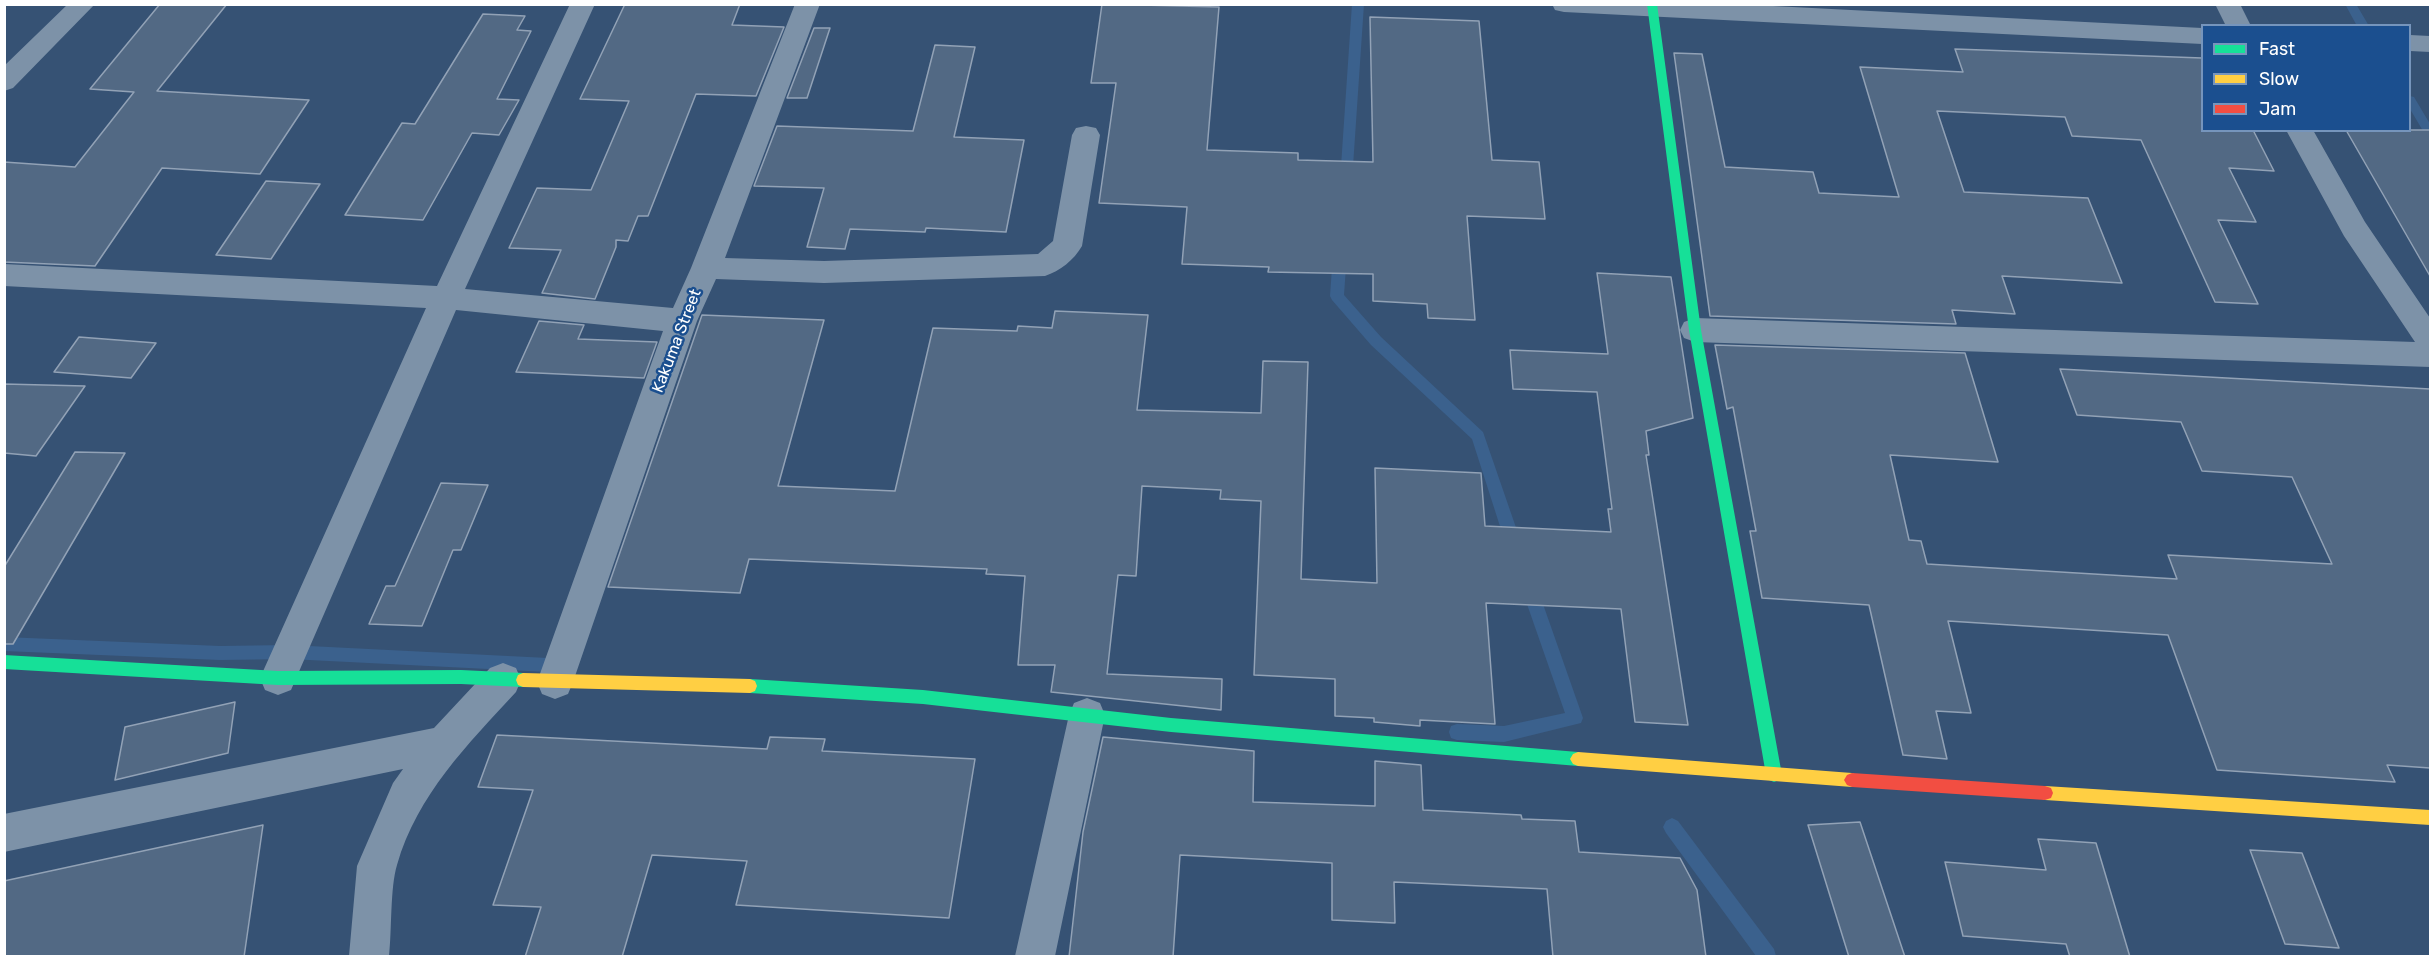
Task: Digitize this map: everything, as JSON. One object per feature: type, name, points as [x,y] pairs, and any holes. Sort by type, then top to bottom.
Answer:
[{"type":"street","points":[[4,82],[83,4]]},
{"type":"street","points":[[278,678],[446,298],[583,4]]},
{"type":"street","name":"Kakuma Street","points":[[555,682],[682,321],[706,268],[808,4]]},
{"type":"street","points":[[1564,4],[2201,36]]},
{"type":"street","points":[[2227,4],[2238,24]]},
{"type":"street","points":[[1652,7],[1695,330],[1774,775]]},
{"type":"street","points":[[2411,44],[2430,44]]},
{"type":"street","points":[[2300,132],[2354,229],[2430,342]]},
{"type":"street","points":[[706,268],[824,272],[1045,265],[1067,246],[1086,135]]},
{"type":"street","points":[[4,275],[446,298],[682,321]]},
{"type":"street","points":[[1695,330],[2430,355]]},
{"type":"street","points":[[4,662],[278,678],[461,677],[555,682],[791,687],[923,697],[1032,711],[1183,726],[1774,775],[2430,818]]},
{"type":"street","points":[[369,957],[377,866],[406,796],[444,743],[503,680]]},
{"type":"street","points":[[1035,957],[1087,715]]},
{"type":"street","points":[[4,833],[444,743]]},
{"type":"building","points":[[160,4],[227,4],[157,91],[309,100],[260,174],[162,168],[95,266],[4,262],[4,162],[75,167],[134,92],[90,89]]},
{"type":"building","points":[[625,4],[740,4],[732,25],[784,27],[756,96],[696,94],[648,216],[638,216],[628,241],[616,240],[616,247],[595,299],[542,293],[561,250],[509,248],[537,188],[591,190],[629,101],[580,99]]},
{"type":"building","points":[[1102,4],[1219,7],[1207,150],[1298,153],[1298,160],[1373,162],[1370,17],[1479,21],[1492,160],[1539,162],[1545,219],[1467,216],[1475,320],[1428,318],[1427,304],[1373,301],[1373,274],[1268,272],[1269,267],[1182,264],[1187,207],[1099,203],[1116,83],[1091,83]]},
{"type":"building","points":[[483,14],[525,16],[517,30],[531,31],[497,99],[519,100],[499,135],[472,133],[423,220],[345,215],[402,123],[415,124]]},
{"type":"building","points":[[814,28],[830,28],[807,98],[787,98]]},
{"type":"building","points":[[935,45],[975,47],[954,137],[1024,140],[1006,232],[926,228],[925,232],[850,229],[845,249],[807,247],[824,188],[754,186],[777,126],[913,131]]},
{"type":"building","points":[[1955,49],[2201,58],[2201,132],[2254,132],[2274,171],[2229,168],[2256,222],[2218,220],[2258,304],[2215,302],[2141,140],[2072,136],[2065,117],[1937,111],[1964,192],[2088,198],[2122,283],[2002,276],[2015,314],[1952,310],[1956,324],[1710,316],[1674,53],[1702,54],[1725,167],[1813,172],[1819,193],[1899,197],[1860,67],[1963,72]]},
{"type":"building","points":[[2430,130],[2430,276],[2347,132]]},
{"type":"building","points":[[266,181],[320,184],[271,259],[216,255]]},
{"type":"building","points":[[1597,273],[1671,277],[1693,418],[1646,431],[1649,455],[1646,455],[1688,725],[1635,722],[1621,609],[1486,603],[1495,724],[1420,720],[1420,726],[1374,722],[1374,718],[1335,716],[1335,679],[1254,675],[1261,501],[1220,499],[1221,490],[1142,486],[1136,576],[1118,575],[1107,674],[1222,679],[1221,710],[1051,692],[1055,665],[1018,665],[1025,576],[986,574],[987,569],[749,559],[740,593],[608,587],[702,315],[824,320],[778,486],[895,491],[933,328],[1017,331],[1018,326],[1052,328],[1055,311],[1148,315],[1137,410],[1261,413],[1263,361],[1308,362],[1301,579],[1377,583],[1375,468],[1481,473],[1485,526],[1611,532],[1608,509],[1612,509],[1597,392],[1513,389],[1510,350],[1608,354]]},
{"type":"building","points":[[539,321],[584,325],[578,339],[657,342],[644,378],[516,372]]},
{"type":"building","points":[[79,337],[156,343],[131,378],[54,372]]},
{"type":"building","points":[[1715,345],[1965,353],[1998,462],[1890,455],[1909,540],[1921,541],[1927,564],[2177,579],[2168,555],[2332,564],[2292,477],[2202,471],[2181,422],[2077,415],[2060,369],[2430,389],[2430,768],[2387,765],[2395,782],[2217,770],[2168,635],[1948,621],[1971,713],[1936,711],[1947,759],[1903,755],[1869,605],[1762,598],[1750,531],[1756,531],[1733,407],[1727,409]]},
{"type":"building","points":[[4,384],[85,386],[36,456],[4,453]]},
{"type":"building","points":[[75,452],[125,453],[13,644],[4,644],[4,567]]},
{"type":"building","points":[[441,483],[488,485],[461,550],[453,550],[422,626],[369,624],[386,586],[395,586]]},
{"type":"building","points":[[235,702],[228,753],[115,780],[125,727]]},
{"type":"building","points":[[497,735],[767,749],[770,737],[825,739],[822,751],[975,759],[949,918],[736,905],[747,861],[652,855],[622,957],[525,957],[541,907],[493,905],[533,790],[478,787]]},
{"type":"building","points":[[1103,737],[1254,751],[1253,802],[1375,806],[1375,761],[1421,765],[1423,810],[1521,815],[1522,819],[1575,821],[1579,852],[1680,858],[1697,890],[1706,957],[1553,957],[1547,889],[1394,882],[1395,923],[1332,920],[1332,863],[1180,855],[1173,957],[1069,957],[1083,832]]},
{"type":"building","points":[[1860,822],[1905,957],[1849,957],[1808,825]]},
{"type":"building","points":[[263,825],[244,957],[4,957],[4,881]]},
{"type":"building","points":[[2038,839],[2096,843],[2130,957],[2070,957],[2066,944],[1963,936],[1945,862],[2046,870]]},
{"type":"building","points":[[2250,850],[2302,853],[2339,948],[2285,944]]},
{"type":"waterway","points":[[1346,181],[1358,4]]},
{"type":"waterway","points":[[2350,4],[2362,24]]},
{"type":"waterway","points":[[2411,102],[2430,133]]},
{"type":"waterway","points":[[1340,253],[1337,296],[1376,341],[1478,436],[1514,545]]},
{"type":"waterway","points":[[1457,732],[1504,734],[1575,718],[1529,587]]},
{"type":"waterway","points":[[4,644],[220,653],[289,652],[548,665]]},
{"type":"waterway","points":[[1672,827],[1767,956]]},
{"type":"traffic: fast","points":[[1652,4],[1695,330],[1774,775]]},
{"type":"traffic: fast","points":[[4,662],[278,678],[461,677],[523,680]]},
{"type":"traffic: fast","points":[[750,686],[923,697],[1171,725],[1578,759]]},
{"type":"traffic: slow","points":[[523,680],[750,686]]},
{"type":"traffic: slow","points":[[1578,759],[1852,780]]},
{"type":"traffic: slow","points":[[2045,793],[2430,818]]},
{"type":"traffic: jam","points":[[1852,780],[2045,793]]}]
